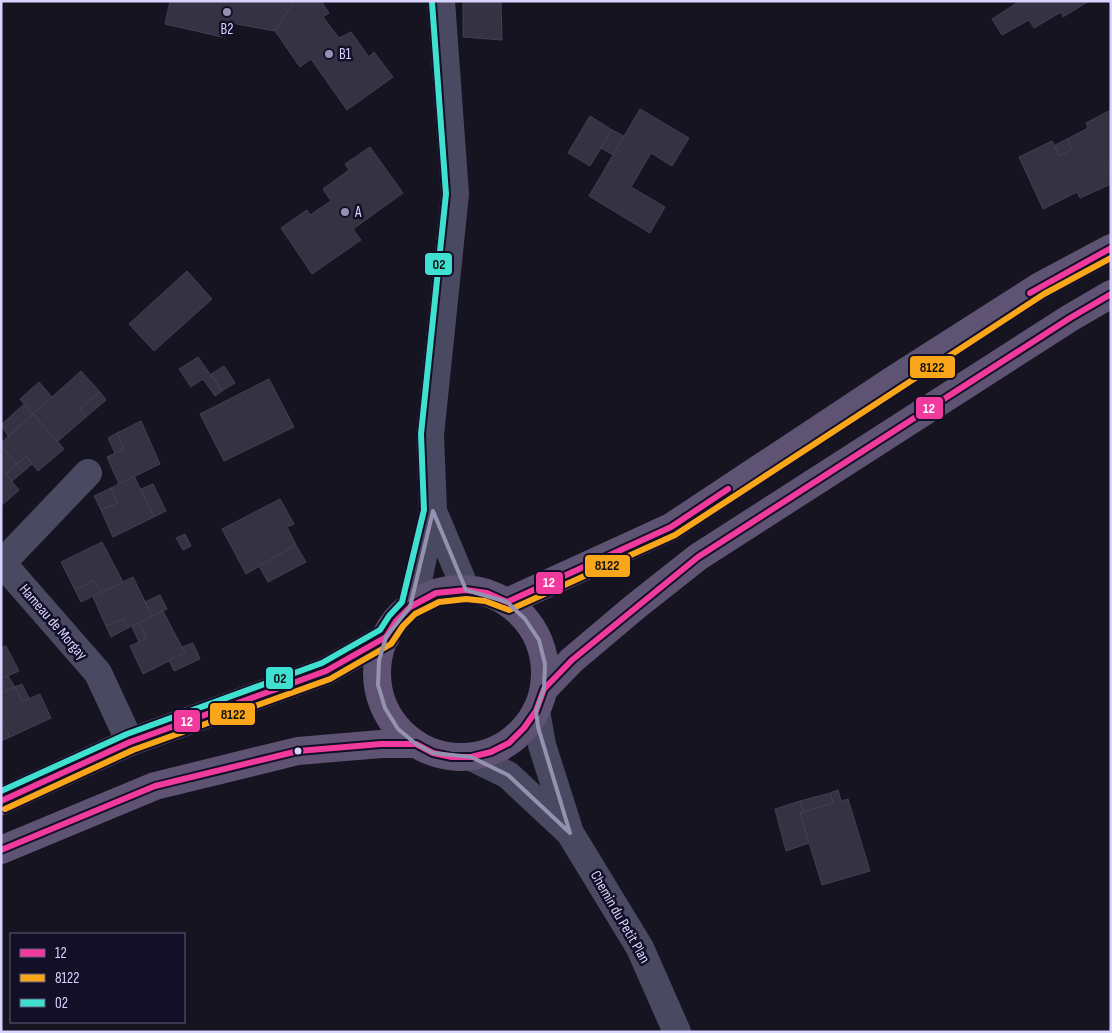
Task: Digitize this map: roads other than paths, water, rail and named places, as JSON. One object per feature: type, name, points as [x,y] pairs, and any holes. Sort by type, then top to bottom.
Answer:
[{"type":"main road","points":[[507,602],[670,527],[1016,301],[1111,248]]},
{"type":"main road","points":[[540,700],[545,664],[538,640],[525,619],[507,602],[487,593],[466,590],[436,593],[410,607],[396,621],[386,637],[379,660],[378,685],[385,708],[398,729],[416,744],[433,753],[452,757],[471,757],[491,752],[510,742],[524,728],[540,700],[572,660],[698,557],[1070,318],[1111,294]]},
{"type":"main road","points":[[1,801],[130,742],[326,671],[386,637]]},
{"type":"main road","points":[[1,850],[155,786],[298,751],[381,744],[416,744]]},
{"type":"street","points":[[410,607],[433,511],[430,435],[455,194],[441,1]]},
{"type":"street","name":"Hameau de Morgay","points":[[88,473],[2,563],[98,673],[130,742]]},
{"type":"street","points":[[433,511],[466,590]]},
{"type":"street","name":"Chemin du Petit Plan","points":[[540,700],[542,745],[570,833],[640,948],[677,1032]]},
{"type":"street","name":"Chemin du Petit Plan","points":[[471,757],[508,775],[570,833]]},
{"type":"place","name":"B2","points":[[227,12]]},
{"type":"place","name":"B1","points":[[329,54]]},
{"type":"place","name":"A","points":[[345,212]]}]
